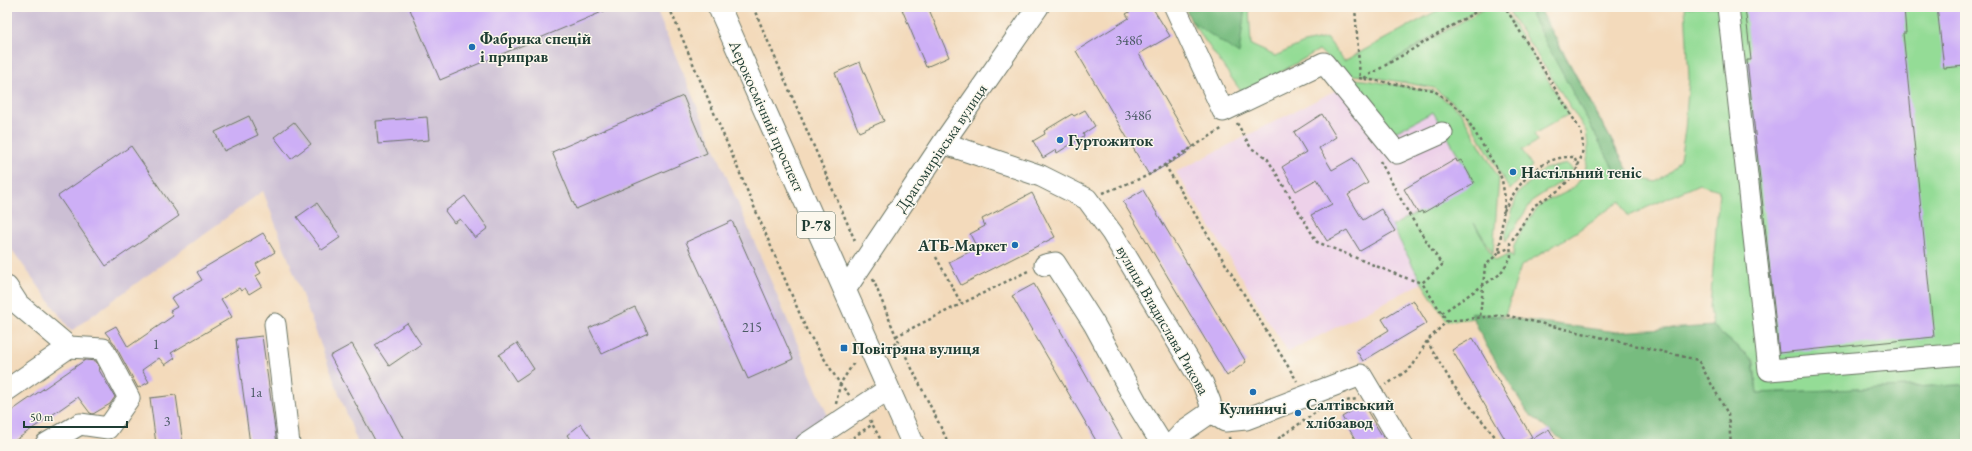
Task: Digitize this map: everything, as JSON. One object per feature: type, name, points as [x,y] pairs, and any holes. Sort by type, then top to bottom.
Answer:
[{"type":"highway","name":"Аерокосмічний проспект","points":[[719,7],[845,290],[887,390],[913,444]]},
{"type":"street","points":[[1175,7],[1223,111],[1232,114],[1324,63],[1397,153],[1442,133]]},
{"type":"street","points":[[1728,7],[1768,370],[1965,354]]},
{"type":"street","name":"Драгомирівська вулиця","points":[[845,290],[1032,10]]},
{"type":"street","name":"вулиця Владислава Рикова","points":[[943,143],[1041,176],[1087,199],[1112,232],[1203,384],[1210,402],[1211,412],[1225,421],[1246,419],[1313,402],[1361,375],[1402,444]]},
{"type":"street","points":[[1045,265],[1055,263],[1094,324],[1158,438],[1168,435],[1179,437],[1211,412]]},
{"type":"street","points":[[7,287],[18,304],[69,347],[103,349],[129,398],[109,436],[80,424],[46,444]]},
{"type":"street","points":[[275,324],[288,444]]},
{"type":"street","points":[[7,390],[69,347]]},
{"type":"street","points":[[806,444],[887,390]]},
{"type":"path","points":[[669,7],[807,332],[840,384],[873,424],[883,444]]},
{"type":"path","points":[[753,7],[857,246]]},
{"type":"path","points":[[1352,97],[1361,90],[1355,7]]},
{"type":"path","points":[[1364,78],[1484,7]]},
{"type":"path","points":[[1442,313],[1500,274],[1510,257],[1510,243],[1535,205],[1568,182],[1575,174],[1582,155],[1583,144],[1581,132],[1505,7]]},
{"type":"path","points":[[1336,78],[1364,78],[1433,90],[1462,111],[1499,172],[1505,198],[1499,252]]},
{"type":"path","points":[[1087,199],[1146,176],[1165,165],[1232,114],[1251,148],[1267,158],[1317,242],[1403,277],[1422,283],[1447,320]]},
{"type":"path","points":[[1376,154],[1409,214],[1442,265],[1422,283]]},
{"type":"path","points":[[1503,214],[1509,199],[1539,165],[1553,159],[1566,156],[1574,157],[1578,166]]},
{"type":"path","points":[[1165,165],[1313,402],[1275,444]]},
{"type":"path","points":[[1480,317],[1485,266],[1499,252],[1510,248]]},
{"type":"path","points":[[936,257],[961,303]]},
{"type":"path","points":[[896,336],[1038,266],[1045,265]]},
{"type":"path","points":[[871,276],[896,336],[949,444]]},
{"type":"path","points":[[1334,403],[1369,397],[1412,367],[1427,341],[1447,320],[1504,315],[1698,360],[1728,414],[1731,444]]},
{"type":"path","points":[[1427,341],[1453,384],[1501,444]]},
{"type":"path","points":[[887,347],[899,342]]},
{"type":"path","points":[[832,426],[840,384],[854,361]]},
{"type":"path","points":[[843,444],[873,424]]},
{"type":"shaded area","points":[[7,7],[655,7],[828,416],[787,444],[358,444],[263,191],[71,331],[7,243]]},
{"type":"shaded area","points":[[1346,85],[1399,130],[1433,112],[1474,183],[1392,226],[1422,283],[1288,352],[1176,172]]},
{"type":"green space","points":[[1185,7],[1245,7],[1239,54],[1191,21]]},
{"type":"green space","points":[[1218,7],[1249,7],[1251,45],[1275,56],[1304,43],[1327,38],[1344,61],[1444,7],[1481,7],[1386,65],[1487,7],[1503,7],[1569,114],[1534,134],[1538,141],[1522,150],[1532,166],[1510,190],[1466,114],[1434,88],[1367,76],[1346,75],[1319,50],[1243,94],[1191,21]]},
{"type":"green space","points":[[1506,7],[1539,7],[1631,176],[1656,182],[1673,169],[1680,159],[1685,130],[1689,77],[1685,7],[1965,7],[1965,386],[1757,393],[1754,361],[1713,326],[1710,308],[1719,190],[1699,184],[1628,216],[1620,201],[1576,232],[1521,266],[1505,315],[1447,321],[1422,283],[1392,226],[1474,182],[1433,112],[1399,130],[1390,133],[1341,78],[1365,80],[1433,91],[1460,111],[1499,178],[1493,253],[1474,223],[1495,261],[1510,254],[1513,258],[1513,248],[1515,243],[1537,209],[1548,200],[1568,191],[1575,186],[1580,179],[1586,165],[1588,148],[1586,131]]},
{"type":"green space","points":[[1532,7],[1537,7],[1631,176],[1616,173],[1532,17]]},
{"type":"green space","points":[[1567,164],[1573,169],[1561,182],[1533,200],[1506,241],[1505,237],[1517,194],[1544,169]]},
{"type":"green space","points":[[1471,313],[1617,332],[1713,326],[1753,361],[1757,393],[1965,386],[1965,444],[1567,444],[1528,413],[1486,345]]},
{"type":"building","name":"Фабрика спецій і приправ","points":[[409,7],[614,7],[440,80]]},
{"type":"building","points":[[901,7],[928,7],[949,57],[926,67]]},
{"type":"building","points":[[1138,7],[1152,7],[1170,36],[1139,54],[1193,147],[1186,151],[1187,153],[1149,175],[1076,51],[1129,18],[1126,14]]},
{"type":"building","points":[[1745,7],[1904,7],[1906,33],[1903,33],[1934,337],[1779,353],[1747,60],[1751,60]]},
{"type":"building","points":[[1937,7],[1965,7],[1965,66],[1944,68]]},
{"type":"building","points":[[860,62],[884,121],[859,132],[835,73]]},
{"type":"building","points":[[683,96],[707,153],[576,209],[552,152]]},
{"type":"building","points":[[1085,110],[1095,126],[1083,134],[1084,136],[1057,153],[1056,150],[1043,158],[1033,141],[1045,134],[1044,131],[1072,114],[1074,116]]},
{"type":"building","points":[[1322,114],[1336,137],[1319,148],[1332,170],[1353,158],[1368,183],[1348,195],[1363,220],[1381,209],[1395,231],[1360,251],[1347,230],[1327,241],[1311,215],[1332,204],[1317,179],[1296,191],[1282,167],[1306,152],[1294,132]]},
{"type":"building","points":[[249,116],[258,135],[224,151],[215,132]]},
{"type":"building","points":[[427,117],[429,140],[378,144],[376,121]]},
{"type":"building","points":[[294,122],[311,144],[291,159],[274,137]]},
{"type":"building","points":[[131,146],[179,216],[106,266],[58,196]]},
{"type":"building","points":[[1456,159],[1457,162],[1461,160],[1474,183],[1423,213],[1422,211],[1418,213],[1404,189]]},
{"type":"building","points":[[1143,190],[1246,362],[1227,376],[1123,202]]},
{"type":"building","points":[[1032,193],[1055,237],[961,285],[949,262],[977,248],[970,234],[985,226],[982,219]]},
{"type":"building","points":[[465,196],[488,228],[475,238],[460,219],[454,223],[445,211]]},
{"type":"building","points":[[317,203],[341,237],[322,250],[297,217]]},
{"type":"building","points":[[732,221],[793,359],[748,379],[686,242]]},
{"type":"building","points":[[263,233],[275,252],[256,264],[261,273],[256,276],[262,286],[249,294],[245,288],[241,291],[239,288],[221,299],[232,317],[171,353],[175,358],[165,365],[159,358],[142,370],[149,382],[138,388],[114,343],[105,332],[116,326],[128,347],[173,316],[170,311],[177,307],[171,298],[202,280],[197,272]]},
{"type":"building","points":[[1034,284],[1125,444],[1098,444],[1012,296]]},
{"type":"building","points":[[1413,300],[1427,323],[1363,361],[1356,350],[1389,330],[1382,319]]},
{"type":"building","points":[[635,307],[648,333],[602,354],[589,328]]},
{"type":"building","points":[[407,323],[421,344],[389,366],[375,345]]},
{"type":"building","points":[[262,336],[277,444],[250,444],[236,339]]},
{"type":"building","points":[[1473,338],[1532,437],[1519,444],[1508,444],[1452,350]]},
{"type":"building","points":[[517,343],[534,369],[516,381],[499,355]]},
{"type":"building","points":[[352,344],[406,444],[377,444],[330,356]]},
{"type":"building","points":[[85,360],[96,361],[100,369],[99,370],[115,397],[110,404],[93,414],[90,413],[78,397],[10,444],[7,444],[7,414]]},
{"type":"building","points":[[176,395],[183,444],[156,444],[150,398]]},
{"type":"building","points":[[1363,404],[1387,444],[1358,444],[1342,417]]},
{"type":"building","points":[[581,424],[595,444],[573,444],[567,435]]},
{"type":"building","points":[[1549,429],[1558,444],[1524,444]]},
{"type":"place","name":"Фабрика спецій і приправ","points":[[472,47]]},
{"type":"place","name":"Гуртожиток","points":[[1060,140]]},
{"type":"place","name":"Настільний теніс","points":[[1513,172]]},
{"type":"place","name":"АТБ-Маркет","points":[[1015,245]]},
{"type":"place","name":"Повітряна вулиця","points":[[844,348]]},
{"type":"place","name":"Кулиничі","points":[[1253,392]]},
{"type":"place","name":"Салтівський хлібзавод","points":[[1298,413]]}]
